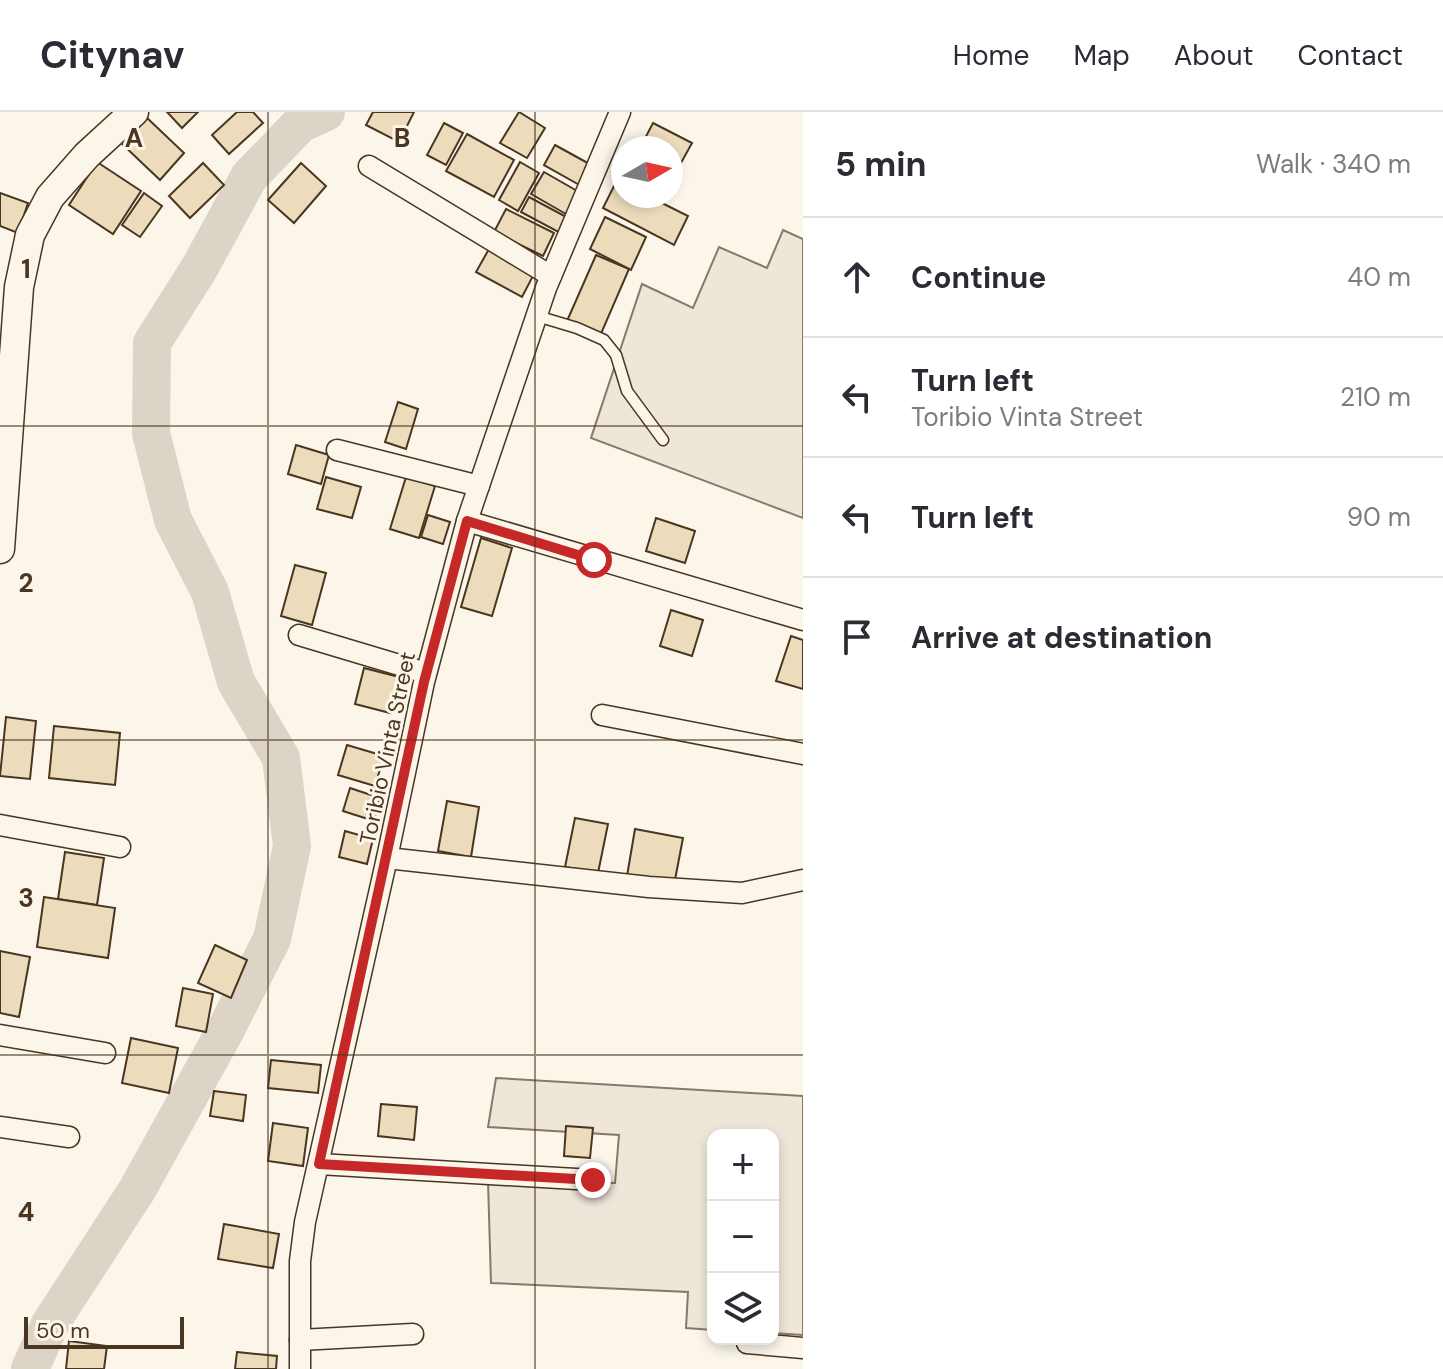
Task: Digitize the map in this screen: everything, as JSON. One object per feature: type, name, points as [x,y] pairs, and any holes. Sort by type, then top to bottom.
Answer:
[{"type":"street","points":[[0,549],[3,471],[19,287],[30,235],[50,197],[87,155],[134,112]]},
{"type":"street","name":"Toribio Vinta Street","points":[[300,1369],[300,1261],[305,1222],[426,673],[467,521],[537,316],[620,112]]},
{"type":"street","points":[[369,166],[551,276]]},
{"type":"street","points":[[337,450],[479,486]]},
{"type":"street","points":[[467,521],[803,620]]},
{"type":"street","points":[[299,635],[426,673]]},
{"type":"street","points":[[602,715],[803,754]]},
{"type":"street","points":[[0,825],[120,847]]},
{"type":"street","points":[[387,858],[649,887],[742,893],[803,880]]},
{"type":"street","points":[[0,1035],[105,1053]]},
{"type":"street","points":[[0,1127],[69,1137]]},
{"type":"street","points":[[319,1164],[593,1180]]},
{"type":"street","points":[[300,1340],[413,1334]]},
{"type":"street","points":[[769,1345],[803,1348]]},
{"type":"lane","points":[[537,316],[604,340],[616,355],[627,391],[663,440]]},
{"type":"shaded area","points":[[783,230],[803,239],[803,518],[591,438],[642,284],[693,308],[719,247],[767,268]]},
{"type":"shaded area","points":[[496,1078],[803,1096],[803,1335],[779,1333],[779,1129],[707,1129],[707,1330],[686,1328],[688,1292],[491,1283],[488,1181],[615,1183],[619,1135],[488,1127]]},
{"type":"building","points":[[167,112],[198,112],[182,128]]},
{"type":"building","points":[[237,112],[253,112],[263,123],[229,154],[212,135]]},
{"type":"building","points":[[373,112],[414,112],[399,142],[366,125]]},
{"type":"building","points":[[519,112],[545,128],[527,158],[500,143]]},
{"type":"building","points":[[145,116],[184,153],[160,180],[120,142]]},
{"type":"building","points":[[444,123],[463,133],[446,165],[427,155]]},
{"type":"building","points":[[653,123],[678,136],[646,136]]},
{"type":"building","points":[[467,134],[514,160],[494,197],[446,171]]},
{"type":"building","points":[[683,138],[692,143],[683,159]]},
{"type":"building","points":[[555,145],[595,167],[583,187],[544,165]]},
{"type":"building","points":[[97,162],[141,191],[113,234],[69,205]]},
{"type":"building","points":[[520,162],[539,173],[518,211],[499,200]]},
{"type":"building","points":[[203,163],[224,185],[190,218],[169,196]]},
{"type":"building","points":[[301,163],[326,186],[294,223],[268,200]]},
{"type":"building","points":[[544,172],[579,192],[566,214],[531,194]]},
{"type":"building","points":[[611,192],[611,208],[672,208],[688,216],[674,245],[603,208]]},
{"type":"building","points":[[0,193],[28,203],[18,233],[0,226]]},
{"type":"building","points":[[144,193],[162,206],[140,237],[122,225]]},
{"type":"building","points":[[529,197],[572,220],[564,235],[521,212]]},
{"type":"building","points":[[506,209],[554,233],[543,256],[494,232]]},
{"type":"building","points":[[605,217],[646,237],[631,270],[590,249]]},
{"type":"building","points":[[489,249],[534,274],[522,297],[476,272]]},
{"type":"building","points":[[596,255],[629,269],[600,336],[567,321]]},
{"type":"building","points":[[398,402],[418,409],[406,449],[385,442]]},
{"type":"building","points":[[296,445],[329,455],[321,484],[288,474]]},
{"type":"building","points":[[326,477],[361,487],[352,518],[317,509]]},
{"type":"building","points":[[406,477],[435,486],[419,538],[390,529]]},
{"type":"building","points":[[428,515],[450,522],[443,544],[421,537]]},
{"type":"building","points":[[656,518],[695,531],[685,563],[646,551]]},
{"type":"building","points":[[481,538],[512,548],[492,616],[461,607]]},
{"type":"building","points":[[295,565],[326,573],[312,625],[281,616]]},
{"type":"building","points":[[671,610],[703,620],[692,656],[660,646]]},
{"type":"building","points":[[791,636],[803,640],[803,689],[776,681]]},
{"type":"building","points":[[364,668],[399,677],[390,713],[355,704]]},
{"type":"building","points":[[6,717],[36,721],[30,779],[0,776]]},
{"type":"building","points":[[54,726],[120,733],[115,785],[49,778]]},
{"type":"building","points":[[347,745],[384,756],[375,786],[338,775]]},
{"type":"building","points":[[350,788],[380,798],[374,821],[343,811]]},
{"type":"building","points":[[447,801],[479,807],[471,857],[438,851]]},
{"type":"building","points":[[575,818],[608,824],[598,873],[565,867]]},
{"type":"building","points":[[635,829],[683,838],[674,885],[627,876]]},
{"type":"building","points":[[345,831],[373,839],[367,864],[339,857]]},
{"type":"building","points":[[65,852],[104,858],[97,905],[58,899]]},
{"type":"building","points":[[44,897],[115,908],[108,958],[37,947]]},
{"type":"building","points":[[215,945],[247,960],[231,998],[198,983]]},
{"type":"building","points":[[0,951],[30,957],[19,1017],[0,1013]]},
{"type":"building","points":[[183,988],[213,994],[206,1032],[176,1026]]},
{"type":"building","points":[[131,1038],[178,1048],[169,1093],[122,1083]]},
{"type":"building","points":[[271,1060],[321,1065],[318,1093],[268,1088]]},
{"type":"building","points":[[214,1091],[246,1095],[243,1121],[210,1116]]},
{"type":"building","points":[[381,1104],[417,1107],[414,1140],[378,1136]]},
{"type":"building","points":[[273,1123],[308,1128],[303,1166],[268,1161]]},
{"type":"building","points":[[566,1126],[593,1128],[590,1158],[564,1156]]},
{"type":"building","points":[[224,1224],[279,1234],[273,1268],[218,1259]]},
{"type":"building","points":[[69,1341],[107,1346],[104,1369],[66,1369]]},
{"type":"building","points":[[237,1352],[277,1356],[276,1369],[235,1369]]},
{"type":"waterway","points":[[30,1369],[50,1324],[137,1190],[272,939],[292,846],[281,758],[236,682],[210,592],[173,520],[151,433],[152,343],[200,267],[249,177],[300,124],[326,112]]},
{"type":"route","points":[[593,1180],[319,1164],[424,682],[467,521],[594,560]]}]
